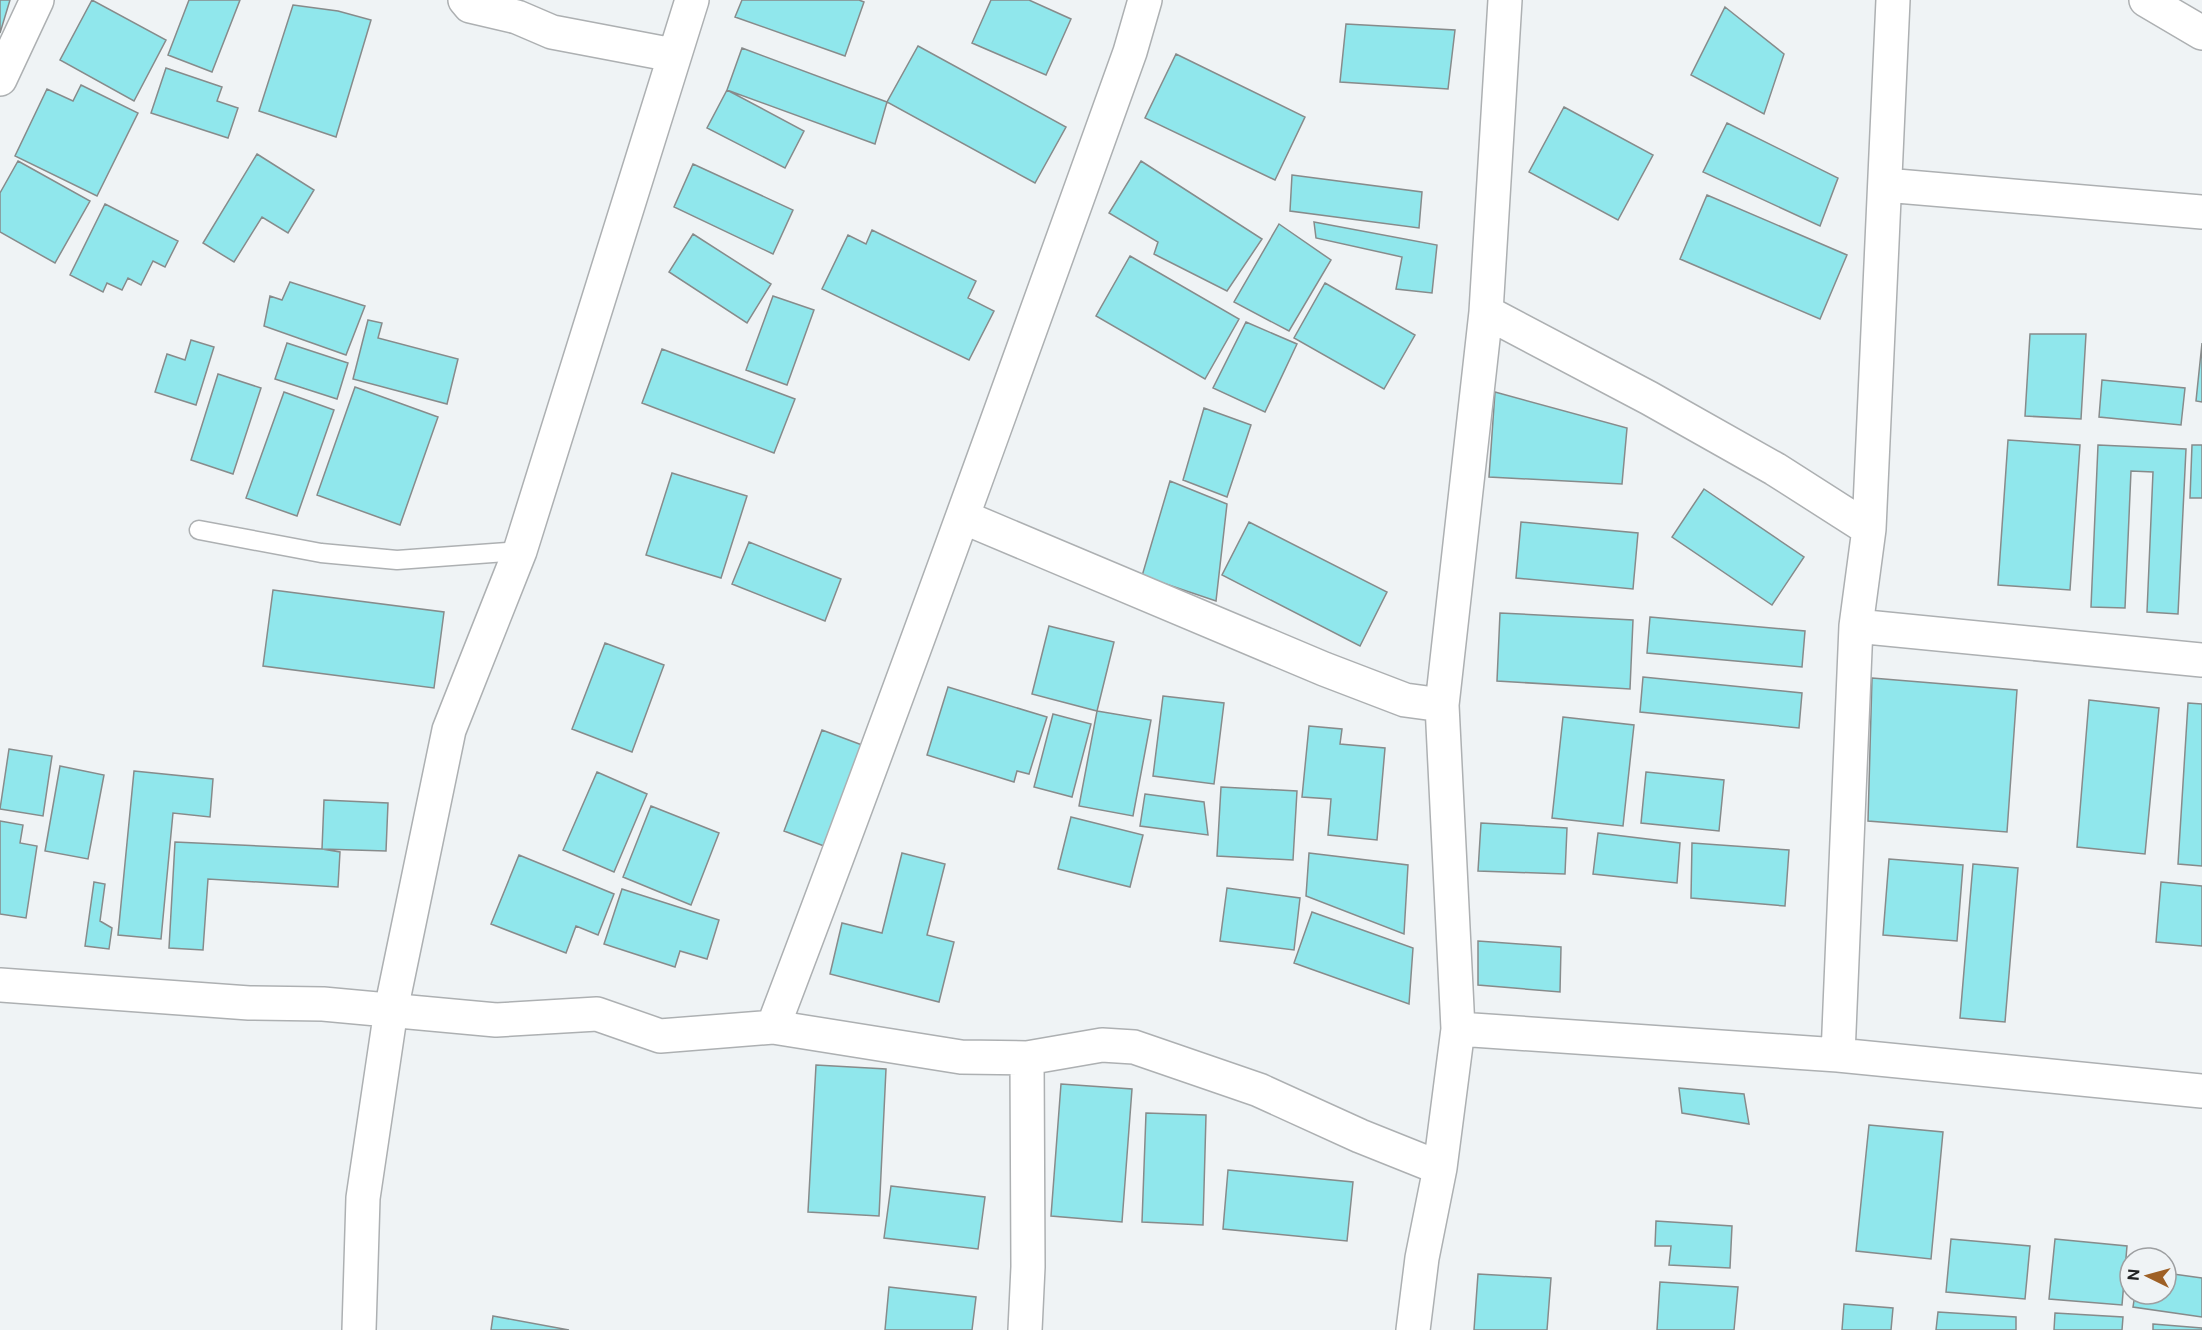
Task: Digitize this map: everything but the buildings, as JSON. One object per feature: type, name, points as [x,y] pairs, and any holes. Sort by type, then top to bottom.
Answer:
[{"type":"street","points":[[0,79],[37,0]]},
{"type":"street","points":[[465,0],[470,6],[518,17],[552,32],[673,56]]},
{"type":"street","points":[[359,1330],[363,1198],[391,1010],[449,730],[520,551],[692,0]]},
{"type":"street","points":[[774,1028],[963,517],[1130,52],[1145,0]]},
{"type":"street","points":[[1413,1330],[1422,1258],[1440,1168],[1458,1029],[1442,705],[1486,312],[1505,0]]},
{"type":"street","points":[[1838,1055],[1856,626],[1869,529],[1893,0]]},
{"type":"street","points":[[2146,0],[2202,33]]},
{"type":"street","points":[[1885,185],[2118,203],[2202,212]]},
{"type":"street","points":[[1486,312],[1658,403],[1775,469],[1869,529]]},
{"type":"street","points":[[963,517],[1323,669],[1405,700],[1442,705]]},
{"type":"street","points":[[1856,626],[2202,660]]},
{"type":"street","points":[[0,985],[249,1003],[323,1004],[496,1020],[597,1014],[660,1036],[774,1028],[961,1057],[1027,1058],[1102,1045],[1134,1047],[1259,1090],[1360,1136],[1440,1168]]},
{"type":"street","points":[[1458,1029],[1838,1055],[2202,1091]]},
{"type":"street","points":[[1025,1330],[1028,1267],[1027,1058]]},
{"type":"lane","points":[[199,530],[321,553],[397,560],[520,551]]}]
